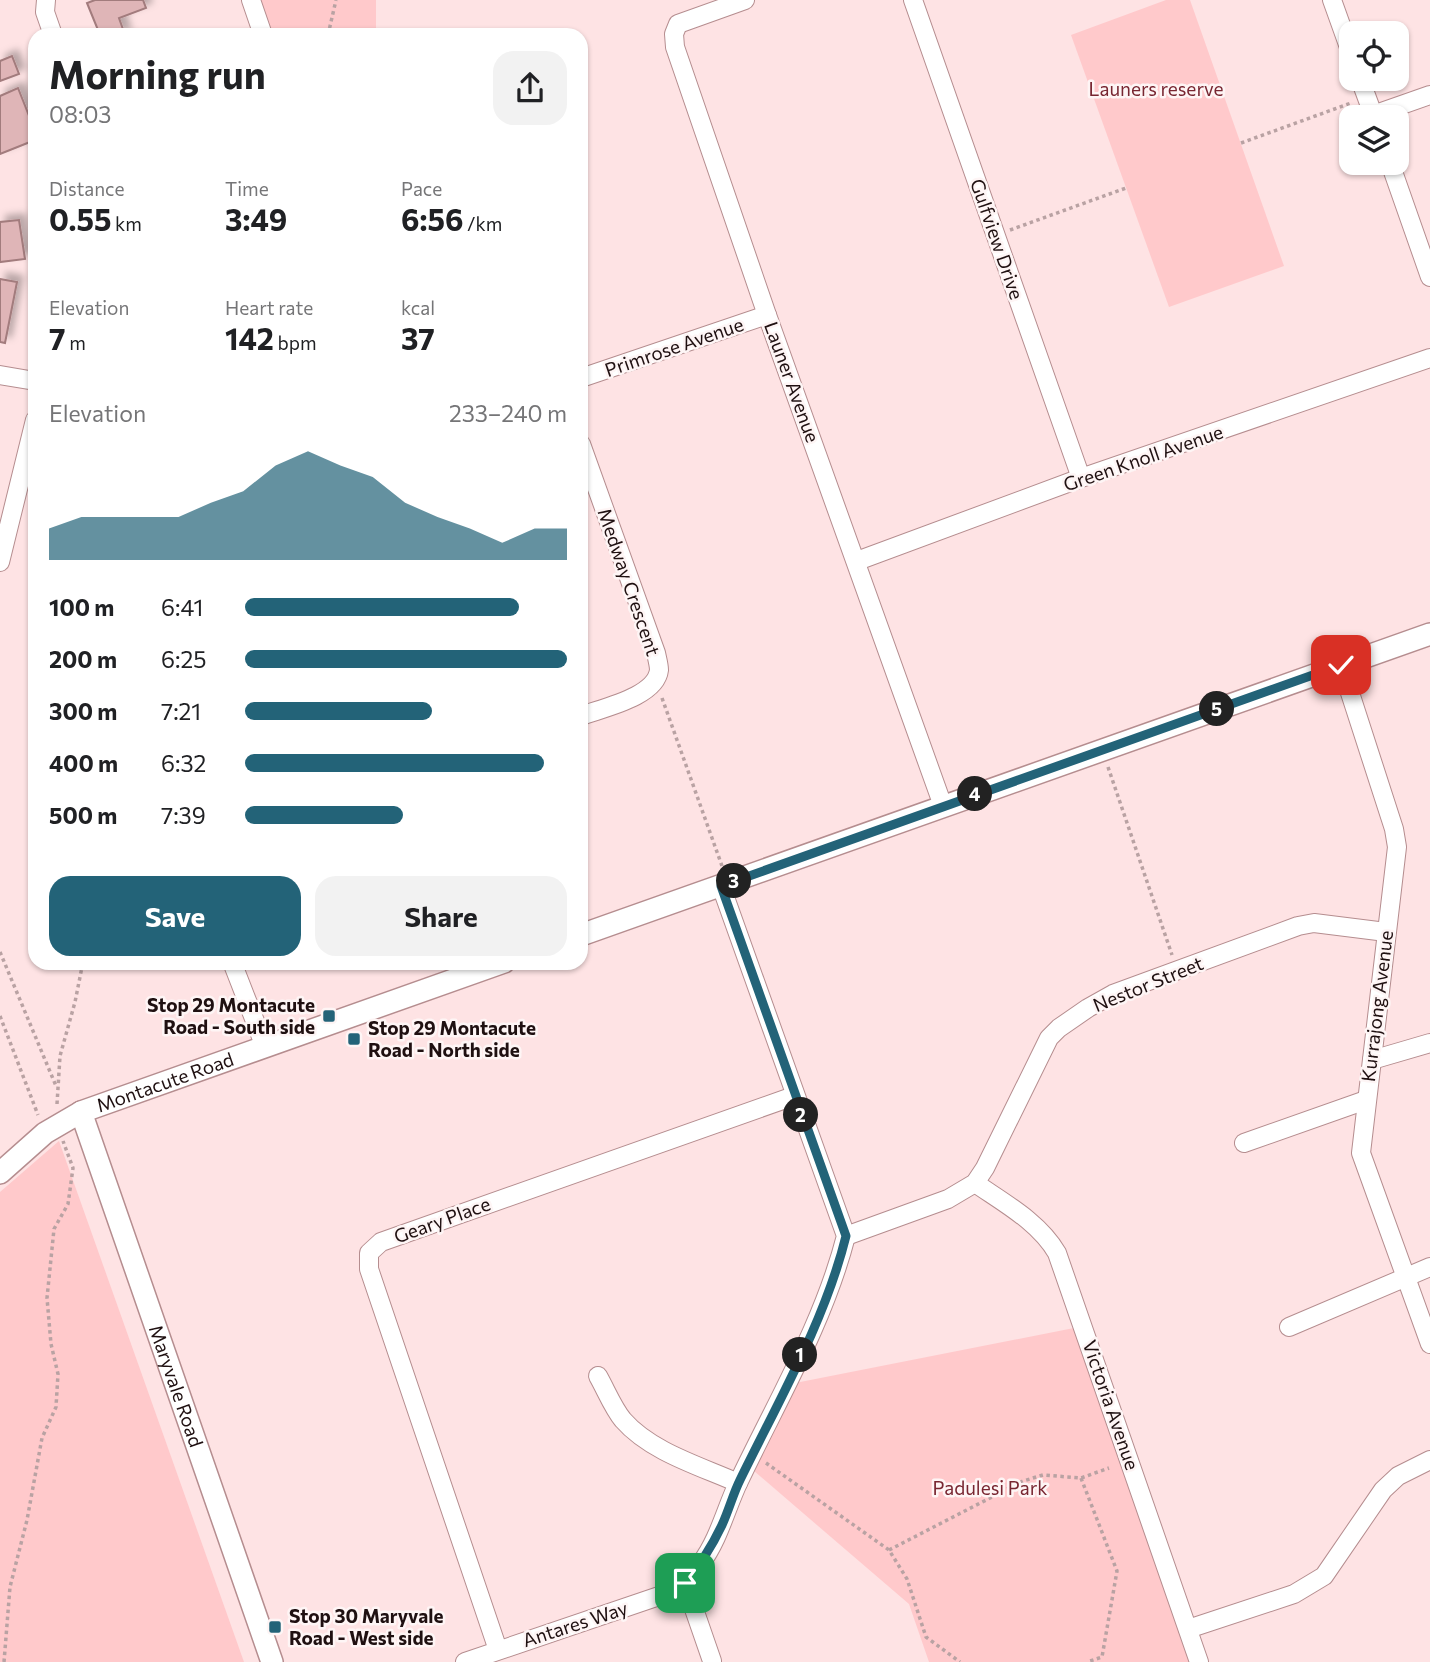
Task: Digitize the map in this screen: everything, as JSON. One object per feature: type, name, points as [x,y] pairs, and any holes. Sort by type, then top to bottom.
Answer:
[{"type":"main road","points":[[588,933],[1430,634]]},
{"type":"main road","name":"Montacute Road","points":[[0,1173],[50,1130],[81,1112],[481,970]]},
{"type":"main road","name":"Maryvale Road","points":[[81,1112],[272,1662]]},
{"type":"street","points":[[46,0],[45,12],[51,28]]},
{"type":"street","points":[[251,0],[261,28]]},
{"type":"street","name":"Launer Avenue","points":[[745,0],[678,24],[674,34],[674,47],[943,806]]},
{"type":"street","name":"Gulfview Drive","points":[[912,0],[1082,478]]},
{"type":"street","points":[[1332,0],[1340,21]]},
{"type":"street","points":[[1391,105],[1430,95]]},
{"type":"street","points":[[1394,175],[1430,277]]},
{"type":"street","name":"Primrose Avenue","points":[[588,376],[767,315]]},
{"type":"street","name":"Green Knoll Avenue","points":[[857,561],[1082,478],[1430,358]]},
{"type":"street","points":[[0,375],[28,380]]},
{"type":"street","points":[[0,562],[28,448]]},
{"type":"street","name":"Medway Crescent","points":[[588,464],[656,653],[659,669],[656,680],[648,689],[588,713]]},
{"type":"street","name":"Kurrajong Avenue","points":[[1341,665],[1394,830],[1396,863],[1361,1153],[1430,1344]]},
{"type":"street","points":[[725,884],[794,1096],[846,1236]]},
{"type":"street","name":"Nestor Street","points":[[846,1236],[948,1199],[975,1182],[985,1168],[1041,1050],[1059,1028],[1113,994],[1298,926],[1314,923],[1386,932]]},
{"type":"street","points":[[235,970],[265,1047]]},
{"type":"street","points":[[1372,1059],[1430,1043]]},
{"type":"street","name":"Geary Place","points":[[498,1650],[369,1269],[369,1253],[381,1242],[794,1096]]},
{"type":"street","points":[[1244,1143],[1366,1100]]},
{"type":"street","name":"Victoria Avenue","points":[[975,1182],[1036,1227],[1048,1238],[1057,1253],[1199,1662]]},
{"type":"street","name":"Antares Way","points":[[464,1662],[665,1594],[685,1583],[703,1561],[716,1537],[738,1483],[806,1343],[836,1273],[846,1236]]},
{"type":"street","points":[[1289,1327],[1430,1267]]},
{"type":"street","points":[[598,1376],[621,1418],[640,1436],[658,1447],[738,1483]]},
{"type":"street","points":[[1188,1629],[1294,1594],[1324,1576],[1383,1490],[1398,1476],[1430,1460]]},
{"type":"street","points":[[685,1583],[712,1661]]},
{"type":"path","points":[[330,28],[336,0]]},
{"type":"path","points":[[1241,143],[1339,118]]},
{"type":"path","points":[[996,235],[1126,188]]},
{"type":"path","points":[[656,680],[725,884]]},
{"type":"path","points":[[1107,764],[1178,970]]},
{"type":"path","points":[[0,952],[58,1089]]},
{"type":"path","points":[[50,1130],[58,1089],[60,1056],[81,970]]},
{"type":"path","points":[[0,1016],[50,1130],[67,1148],[73,1168],[68,1203],[54,1229],[47,1297],[51,1344],[58,1374],[56,1407],[42,1438],[27,1520],[10,1587],[4,1662]]},
{"type":"path","points":[[761,1460],[889,1550],[907,1579],[926,1637],[960,1662]]},
{"type":"path","points":[[889,1550],[1023,1481],[1042,1475],[1081,1478],[1109,1468]]},
{"type":"path","points":[[1081,1478],[1117,1571],[1102,1657],[1087,1662]]},
{"type":"green space","points":[[251,0],[376,0],[376,28],[261,28]]},
{"type":"green space","name":"Launers reserve","points":[[1166,0],[1190,0],[1284,266],[1169,307],[1071,35]]},
{"type":"green space","points":[[59,1141],[244,1662],[0,1662],[0,1192]]},
{"type":"green space","name":"Padulesi Park","points":[[1084,1326],[1199,1662],[929,1662],[909,1604],[747,1465],[785,1385]]},
{"type":"building","points":[[95,0],[143,0],[146,8],[119,18],[123,28],[97,28],[87,3]]},
{"type":"building","points":[[12,56],[19,74],[0,81],[0,61]]},
{"type":"building","points":[[18,88],[28,113],[28,143],[0,154],[0,96]]},
{"type":"building","points":[[19,220],[25,259],[0,262],[0,222]]},
{"type":"building","points":[[0,279],[17,282],[5,343],[0,342]]},
{"type":"place","name":"Stop 29 Montacute Road - South side","points":[[329,1016]]},
{"type":"place","name":"Stop 29 Montacute Road - North side","points":[[354,1039]]},
{"type":"place","name":"Stop 30 Maryvale Road - West side","points":[[275,1627]]},
{"type":"route","points":[[685,1583],[703,1561],[722,1525],[738,1483],[806,1343],[836,1273],[846,1236],[721,886],[1341,665]]}]
